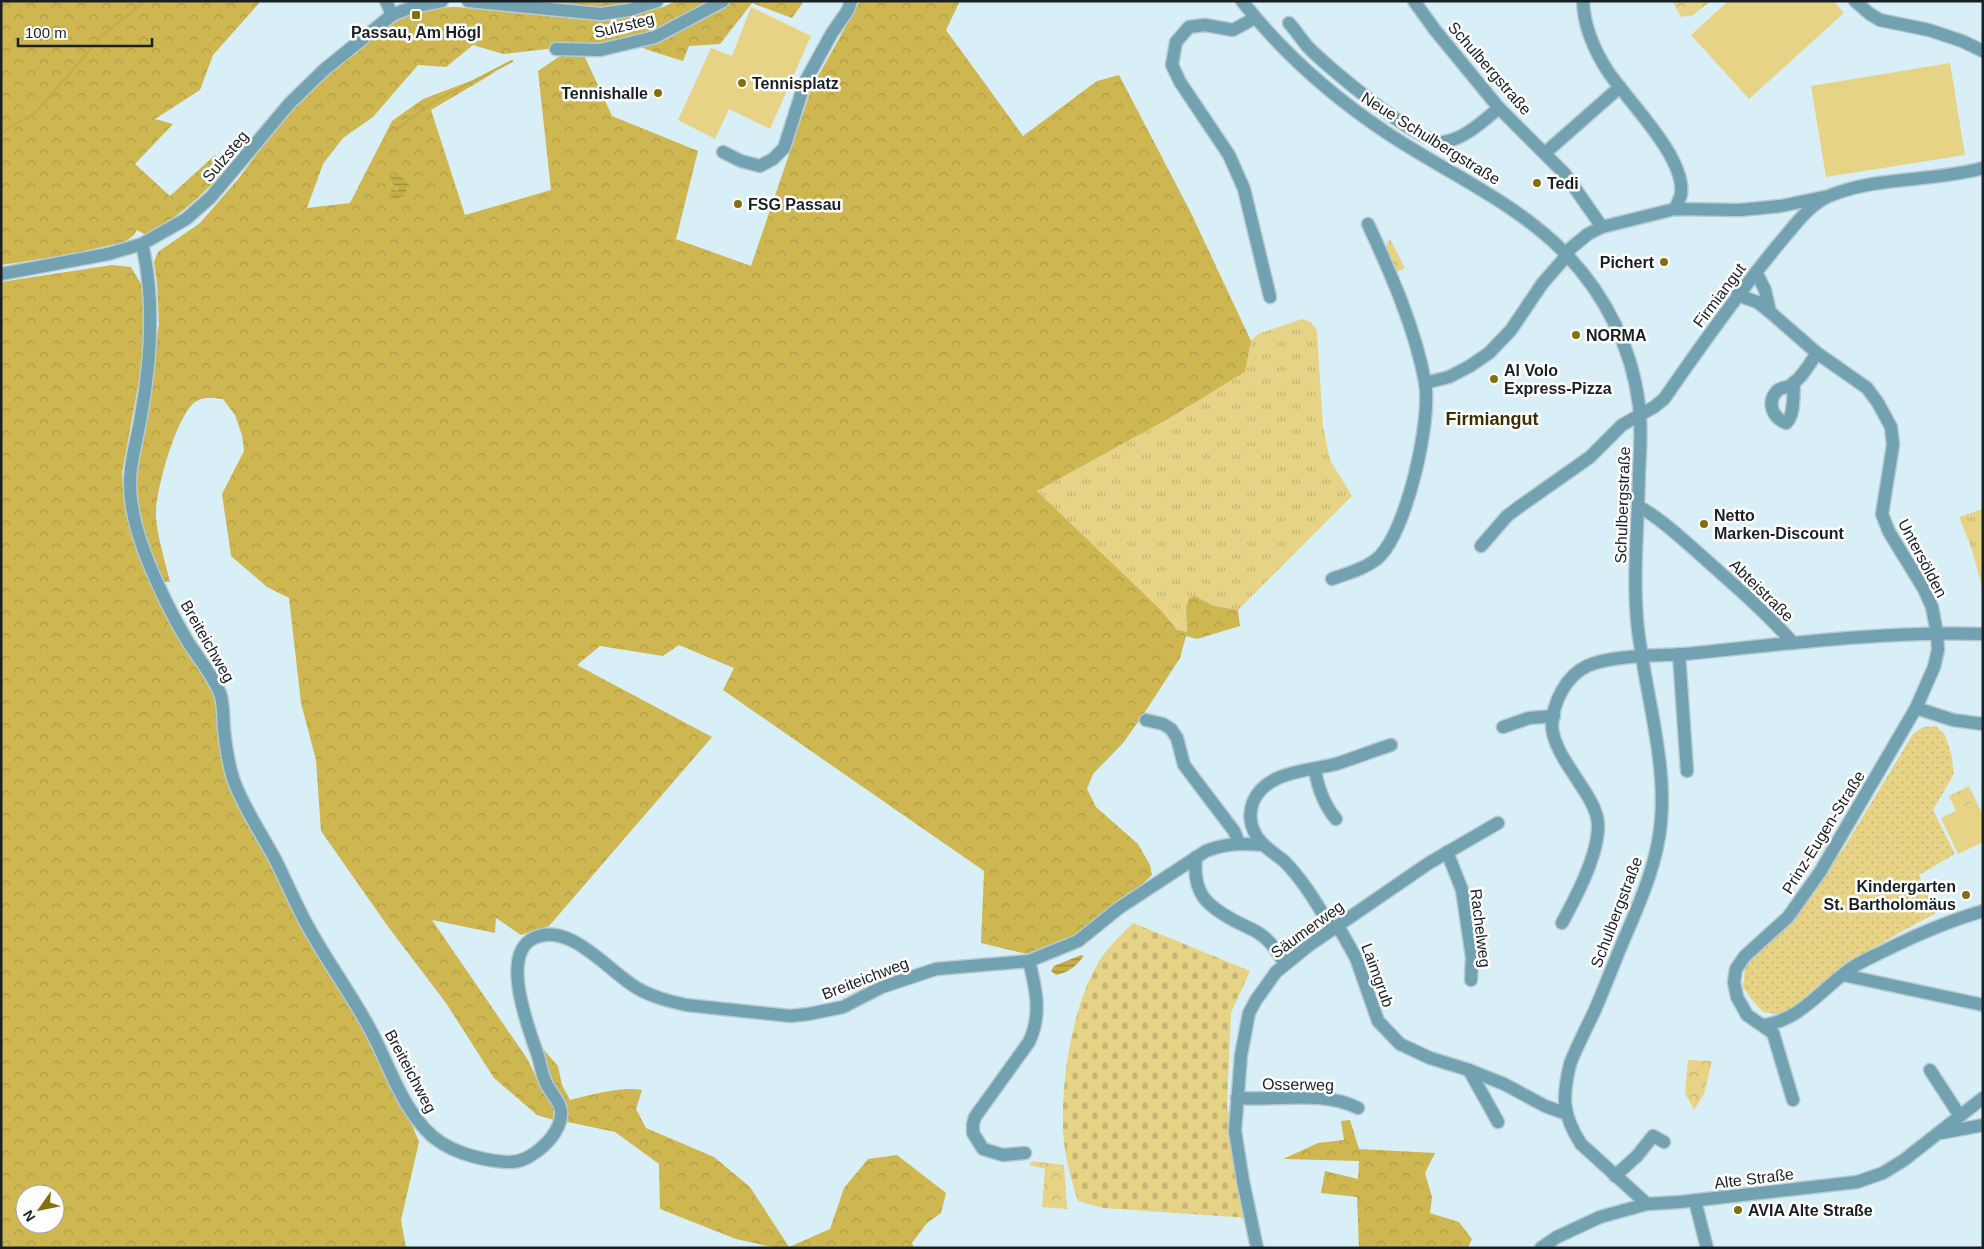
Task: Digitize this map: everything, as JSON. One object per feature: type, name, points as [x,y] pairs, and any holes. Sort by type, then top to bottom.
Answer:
[{"type":"street","points":[[386,1],[392,15]]},
{"type":"street","name":"Sulzsteg","points":[[1,274],[108,254],[142,244],[186,219],[212,198],[289,104],[325,69],[392,15],[412,7],[442,1]]},
{"type":"street","name":"Sulzsteg","points":[[468,1],[600,14],[629,10],[657,1]]},
{"type":"street","name":"Sulzsteg","points":[[556,49],[600,50],[655,37],[723,1]]},
{"type":"street","points":[[723,152],[741,161],[760,166],[784,148],[805,82],[832,33],[848,10],[851,1]]},
{"type":"street","name":"Neue Schulbergstraße","points":[[1242,1],[1255,18],[1285,49],[1346,103],[1386,132],[1505,204],[1538,229],[1566,255]]},
{"type":"street","name":"Schulbergstraße","points":[[1414,1],[1435,30],[1499,108],[1545,153],[1575,188],[1602,227]]},
{"type":"street","points":[[1583,1],[1587,26],[1609,72],[1650,125],[1678,173],[1681,183],[1681,195],[1676,209]]},
{"type":"street","points":[[1855,1],[1880,20],[1929,30],[1962,41],[1983,51]]},
{"type":"street","points":[[1255,18],[1233,30],[1204,25],[1189,27],[1176,42],[1172,65],[1180,82],[1229,155],[1244,189],[1270,297]]},
{"type":"street","points":[[1289,23],[1308,47],[1342,78],[1394,117],[1428,137],[1442,142],[1458,138],[1499,108]]},
{"type":"street","points":[[1545,153],[1620,87]]},
{"type":"street","name":"Firmiangut","points":[[1602,227],[1676,209],[1740,210],[1781,206],[1828,197],[1846,190],[1960,174],[1983,168]]},
{"type":"street","name":"Firmiangut","points":[[1640,414],[1654,408],[1664,399],[1737,295],[1807,212],[1828,197]]},
{"type":"street","points":[[1332,579],[1367,565],[1379,557],[1392,538],[1404,510],[1420,451],[1425,421],[1425,383],[1410,328],[1368,224]]},
{"type":"street","points":[[1425,383],[1448,377],[1470,366],[1489,352],[1511,330],[1542,284],[1577,242],[1602,227]]},
{"type":"street","name":"Breiteichweg","points":[[142,244],[148,270],[149,342],[142,414],[130,462],[130,494],[140,539],[166,599],[187,640],[212,677],[222,698],[229,762],[242,801],[276,861],[306,922],[371,1030],[410,1108],[424,1128],[434,1137],[458,1151],[476,1157],[516,1162],[543,1147],[551,1139],[557,1128],[561,1111],[559,1104],[545,1082],[520,996],[518,961],[522,948],[536,936],[551,935],[569,938],[584,947],[630,984],[650,995],[669,1002],[790,1016],[843,1007],[882,987],[936,969],[1029,961],[1078,941],[1119,908],[1196,857],[1220,846],[1239,843],[1264,845]]},
{"type":"street","name":"Schulbergstraße","points":[[1566,255],[1592,285],[1617,327],[1631,366],[1640,414],[1641,438],[1635,587],[1641,656],[1658,759],[1662,821],[1654,863],[1638,907],[1570,1064],[1564,1094],[1567,1114],[1574,1133],[1581,1144],[1647,1204]]},
{"type":"street","points":[[1756,272],[1765,290],[1770,312]]},
{"type":"street","name":"Untersölden","points":[[1737,295],[1757,302],[1817,353],[1867,388],[1878,403],[1890,427],[1893,445],[1882,514],[1889,532],[1924,589],[1932,607],[1936,633]]},
{"type":"street","points":[[1794,382],[1817,353]]},
{"type":"street","name":"Schulbergstraße","points":[[1481,546],[1507,516],[1590,457],[1622,425],[1640,414]]},
{"type":"street","name":"Abteistraße","points":[[1638,506],[1659,519],[1695,550],[1773,620],[1792,643]]},
{"type":"street","name":"Abteistraße","points":[[1554,716],[1558,698],[1564,687],[1572,677],[1590,665],[1641,656],[1792,643],[1936,633],[1983,634]]},
{"type":"street","name":"Prinz-Eugen-Straße","points":[[1792,1100],[1773,1033],[1765,1025],[1747,1015],[1737,997],[1734,982],[1736,969],[1746,956],[1788,917],[1820,872],[1916,708],[1934,667],[1938,650],[1936,633]]},
{"type":"street","points":[[1679,654],[1687,771]]},
{"type":"street","points":[[1916,708],[1953,720],[1983,724]]},
{"type":"street","points":[[1502,727],[1529,718],[1554,716],[1552,726],[1560,751],[1589,798],[1598,823],[1595,848],[1583,879],[1562,922]]},
{"type":"street","points":[[1146,720],[1163,724],[1171,729],[1177,738],[1184,766],[1234,831],[1239,843]]},
{"type":"street","name":"Laimgrub","points":[[1391,745],[1315,770],[1286,775],[1268,783],[1257,794],[1251,808],[1250,822],[1256,835],[1296,875],[1356,958],[1378,1021],[1388,1034],[1412,1051],[1468,1070],[1522,1092],[1545,1106],[1567,1114]]},
{"type":"street","points":[[1315,770],[1319,789],[1330,812],[1336,819]]},
{"type":"street","name":"Säumerweg","points":[[1257,1248],[1238,1156],[1235,1131],[1238,1075],[1249,1013],[1262,989],[1285,964],[1390,889],[1447,852],[1498,824]]},
{"type":"street","name":"Rachelweg","points":[[1447,852],[1462,890],[1472,958],[1471,980]]},
{"type":"street","points":[[1196,857],[1194,871],[1196,882],[1204,900],[1225,915],[1264,936],[1285,964]]},
{"type":"street","points":[[1765,1025],[1778,1023],[1794,1015],[1853,967],[1952,920],[1983,911]]},
{"type":"street","points":[[1024,1153],[1003,1155],[983,1149],[973,1133],[973,1124],[975,1116],[1034,1033],[1038,1006],[1029,961]]},
{"type":"street","points":[[1842,976],[1983,1005]]},
{"type":"street","points":[[1468,1070],[1498,1122]]},
{"type":"street","points":[[1930,1070],[1960,1116]]},
{"type":"street","name":"Osserweg","points":[[1237,1098],[1344,1101],[1358,1108]]},
{"type":"street","name":"Alte Straße","points":[[1541,1248],[1557,1237],[1600,1218],[1647,1204],[1695,1201],[1857,1182],[1883,1173],[1940,1133],[1983,1098]]},
{"type":"street","points":[[1940,1133],[1983,1125]]},
{"type":"street","points":[[1616,1176],[1637,1156],[1653,1136],[1664,1142]]},
{"type":"street","points":[[1695,1201],[1707,1248]]},
{"type":"green space","points":[[1,1],[261,1],[213,55],[200,90],[155,119],[173,124],[135,164],[170,196],[215,155],[227,167],[190,205],[146,235],[137,230],[125,242],[67,255],[1,265]]},
{"type":"green space","points":[[534,1],[640,1],[611,8],[583,7]]},
{"type":"green space","points":[[676,1],[800,1],[803,3],[792,18],[752,3],[720,44],[689,46],[683,61],[648,50],[625,40],[503,54],[473,45],[446,67],[418,65],[373,117],[343,138],[323,164],[307,208],[350,203],[392,121],[423,99],[497,71],[431,110],[465,215],[551,190],[538,71],[560,56],[584,55],[612,116],[698,151],[676,239],[751,266],[812,87],[860,1],[960,1],[946,30],[1023,136],[1097,81],[1119,75],[1191,213],[1251,341],[1245,372],[1168,419],[1037,491],[1161,610],[1177,630],[1187,632],[1186,607],[1189,598],[1195,596],[1214,606],[1238,610],[1240,626],[1197,639],[1186,636],[1180,658],[1123,743],[1093,774],[1087,789],[1096,807],[1138,844],[1150,865],[1152,875],[1134,892],[1080,934],[1031,955],[981,943],[984,871],[723,690],[734,668],[679,645],[663,656],[600,646],[577,665],[712,737],[549,926],[521,935],[496,918],[495,933],[432,920],[528,1060],[543,1092],[553,1106],[554,1120],[537,1115],[494,1078],[446,1003],[389,928],[321,831],[316,760],[301,703],[289,598],[267,587],[231,556],[222,494],[244,451],[242,435],[235,415],[223,399],[204,398],[194,403],[187,411],[174,439],[162,475],[156,507],[156,518],[170,582],[164,582],[146,543],[139,514],[136,487],[139,448],[159,324],[154,262],[158,252],[200,223],[239,178],[279,124],[319,82],[402,17],[424,8],[457,7],[577,19],[629,15],[663,7]]},
{"type":"green space","points":[[1672,1],[1711,1],[1693,15],[1681,17]]},
{"type":"green space","points":[[1728,1],[1834,1],[1844,13],[1749,99],[1691,35]]},
{"type":"green space","name":"Tennisplatz","points":[[751,7],[811,36],[770,129],[729,109],[715,139],[678,120],[711,48],[732,56]]},
{"type":"green space","points":[[1950,63],[1965,155],[1826,177],[1811,86]]},
{"type":"green space","points":[[1390,239],[1405,268],[1392,275],[1386,261],[1385,252]]},
{"type":"green space","points":[[112,265],[131,267],[141,284],[145,317],[141,370],[122,473],[126,514],[141,555],[211,679],[218,704],[223,753],[403,1103],[419,1142],[401,1220],[406,1248],[1,1248],[1,282]]},
{"type":"green space","points":[[1302,319],[1311,322],[1317,331],[1323,426],[1330,460],[1352,496],[1238,610],[1214,606],[1195,596],[1186,607],[1187,633],[1177,630],[1161,610],[1037,491],[1168,419],[1245,372],[1251,341],[1258,334]]},
{"type":"green space","points":[[1983,509],[1983,589],[1970,544],[1959,517]]},
{"type":"green space","points":[[1936,726],[1945,735],[1951,753],[1954,774],[1933,810],[1955,854],[1919,875],[1936,913],[1851,961],[1797,1007],[1781,1015],[1763,1012],[1743,987],[1745,968],[1750,956],[1793,919],[1842,851],[1913,734],[1923,727]]},
{"type":"green space","points":[[1969,786],[1976,801],[1956,811],[1949,796]]},
{"type":"green space","points":[[1976,801],[1983,816],[1983,842],[1958,854],[1941,818]]},
{"type":"green space","points":[[1133,923],[1250,971],[1231,1013],[1227,1105],[1239,1175],[1249,1218],[1103,1208],[1078,1201],[1071,1179],[1064,1142],[1063,1099],[1069,1050],[1081,1003],[1098,963],[1110,947]]},
{"type":"green space","points":[[537,1049],[543,1049],[558,1066],[562,1085],[570,1100],[615,1090],[642,1090],[636,1109],[646,1128],[714,1157],[750,1187],[789,1247],[830,1229],[844,1188],[868,1159],[897,1155],[946,1193],[941,1213],[927,1223],[912,1243],[914,1248],[777,1248],[736,1239],[660,1209],[659,1164],[615,1132],[563,1121]]},
{"type":"green space","points":[[1688,1060],[1712,1061],[1704,1094],[1694,1110],[1685,1093]]},
{"type":"green space","points":[[1350,1120],[1359,1149],[1435,1153],[1425,1173],[1432,1197],[1430,1213],[1459,1222],[1472,1239],[1468,1248],[1359,1248],[1357,1197],[1321,1193],[1325,1171],[1358,1179],[1359,1161],[1283,1159],[1318,1143],[1344,1140],[1341,1121]]},
{"type":"green space","points":[[1032,1161],[1064,1165],[1067,1209],[1042,1207],[1045,1169],[1029,1165]]},
{"type":"shaded area","points":[[395,174],[404,179],[408,184],[405,196],[393,199],[390,193],[392,190],[398,191],[399,187],[393,184],[390,177]]},
{"type":"shaded area","points":[[1081,955],[1084,956],[1068,971],[1056,975],[1051,971],[1054,966]]},
{"type":"waterway","points":[[1,133],[36,112],[103,35],[145,1]]},
{"type":"waterway","points":[[398,128],[435,101],[512,61]]},
{"type":"place","name":"Passau, Am Högl","points":[[416,15]]},
{"type":"place","name":"Tennisplatz","points":[[742,83]]},
{"type":"place","name":"Tennishalle","points":[[658,93]]},
{"type":"place","name":"Tedi","points":[[1537,183]]},
{"type":"place","name":"FSG Passau","points":[[738,204]]},
{"type":"place","name":"Pichert","points":[[1664,262]]},
{"type":"place","name":"NORMA","points":[[1576,335]]},
{"type":"place","name":"Al Volo Express-Pizza","points":[[1494,379]]},
{"type":"place","name":"Netto Marken-Discount","points":[[1704,524]]},
{"type":"place","name":"Kindergarten St. Bartholomäus","points":[[1966,895]]},
{"type":"place","name":"AVIA Alte Straße","points":[[1738,1210]]},
{"type":"district","name":"Firmiangut","points":[[1492,419]]}]
